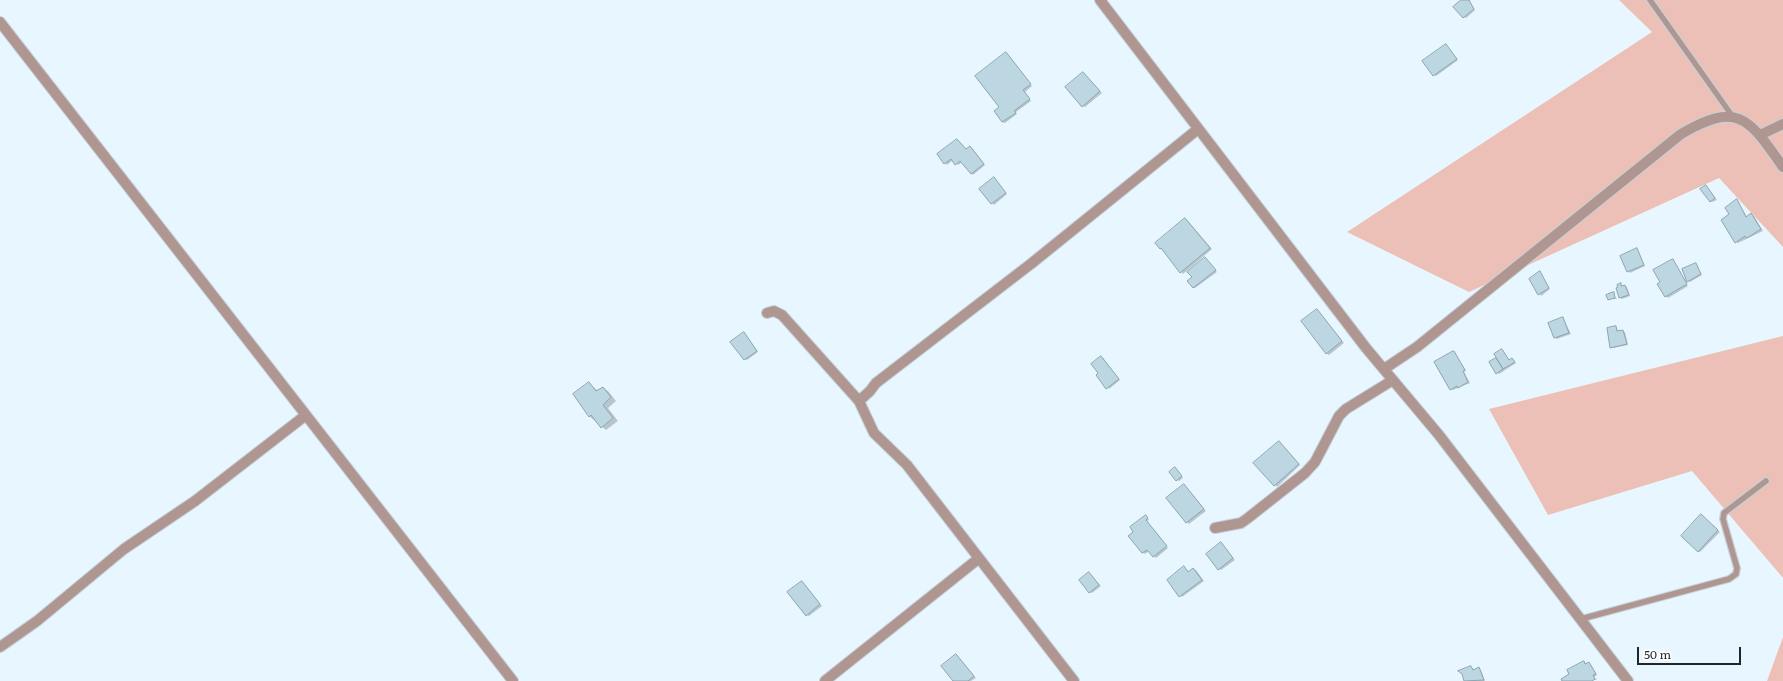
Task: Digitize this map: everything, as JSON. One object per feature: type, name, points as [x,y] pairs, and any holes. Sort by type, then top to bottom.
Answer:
[{"type":"street","points":[[1100,0],[1366,348],[1439,435],[1628,681]]},
{"type":"street","points":[[0,22],[513,681]]},
{"type":"street","points":[[1384,370],[1423,342],[1681,134],[1712,118],[1733,117],[1744,122],[1760,135],[1783,167]]},
{"type":"street","points":[[1760,135],[1783,124]]},
{"type":"street","points":[[859,401],[876,383],[1032,263],[1198,129]]},
{"type":"street","points":[[767,313],[774,311],[782,315],[859,401],[874,433],[907,465],[978,559],[1074,681]]},
{"type":"street","points":[[1215,528],[1235,524],[1248,518],[1305,474],[1315,462],[1340,416],[1346,409],[1393,380]]},
{"type":"street","points":[[0,647],[37,620],[124,549],[195,501],[306,414]]},
{"type":"street","points":[[825,681],[978,559]]},
{"type":"lane","points":[[1650,0],[1733,117]]},
{"type":"lane","points":[[1581,619],[1729,579],[1736,574],[1737,568],[1723,519],[1724,513],[1766,481]]},
{"type":"shaded area","points":[[1619,0],[1783,0],[1783,247],[1719,178],[1469,292],[1347,232],[1652,32]]},
{"type":"shaded area","points":[[1783,336],[1783,578],[1692,471],[1548,515],[1489,409]]},
{"type":"shaded area","points":[[1783,637],[1783,681],[1767,681]]},
{"type":"building","points":[[1461,0],[1469,0],[1474,9],[1463,18],[1453,7]]},
{"type":"building","points":[[1446,44],[1457,59],[1433,76],[1422,61]]},
{"type":"building","points":[[1006,52],[1031,84],[1023,90],[1030,99],[1014,111],[1016,113],[1002,122],[994,111],[999,107],[975,76]]},
{"type":"building","points":[[1083,72],[1100,91],[1082,107],[1065,87]]},
{"type":"building","points":[[957,139],[966,149],[970,146],[984,164],[971,174],[960,161],[955,165],[951,159],[944,164],[937,154]]},
{"type":"building","points":[[994,177],[1006,193],[991,204],[979,189]]},
{"type":"building","points":[[1706,185],[1715,198],[1710,202],[1700,189]]},
{"type":"building","points":[[1737,199],[1746,217],[1751,213],[1761,229],[1747,238],[1745,236],[1735,243],[1721,220],[1729,214],[1725,208]]},
{"type":"building","points":[[1185,218],[1210,248],[1180,273],[1161,248],[1160,249],[1155,243]]},
{"type":"building","points":[[1637,248],[1644,265],[1627,272],[1620,256]]},
{"type":"building","points":[[1205,257],[1216,270],[1193,288],[1187,281],[1192,277],[1187,272]]},
{"type":"building","points":[[1673,259],[1687,284],[1665,297],[1657,284],[1660,282],[1653,270]]},
{"type":"building","points":[[1696,263],[1701,274],[1687,282],[1682,269]]},
{"type":"building","points":[[1540,271],[1549,288],[1538,295],[1529,279]]},
{"type":"building","points":[[1621,283],[1621,286],[1625,285],[1629,295],[1619,298],[1616,288],[1618,287],[1617,285]]},
{"type":"building","points":[[1614,292],[1615,298],[1608,300],[1606,295]]},
{"type":"building","points":[[1317,309],[1342,341],[1326,354],[1301,321]]},
{"type":"building","points":[[1563,317],[1569,333],[1554,338],[1548,323]]},
{"type":"building","points":[[1616,326],[1617,331],[1623,330],[1627,344],[1610,348],[1607,328]]},
{"type":"building","points":[[744,332],[757,351],[744,360],[730,342]]},
{"type":"building","points":[[1502,349],[1509,360],[1512,358],[1515,362],[1503,369],[1494,354]]},
{"type":"building","points":[[1453,351],[1465,370],[1463,371],[1468,382],[1458,388],[1457,386],[1450,390],[1434,362]]},
{"type":"building","points":[[1101,356],[1119,379],[1106,389],[1096,375],[1098,373],[1091,364]]},
{"type":"building","points":[[1496,358],[1503,369],[1496,374],[1489,362]]},
{"type":"building","points":[[589,382],[596,391],[603,387],[611,397],[603,405],[613,418],[601,428],[591,415],[589,417],[573,394]]},
{"type":"building","points":[[1279,441],[1299,464],[1274,486],[1253,463]]},
{"type":"building","points":[[1175,467],[1182,476],[1176,481],[1169,472]]},
{"type":"building","points":[[1184,484],[1204,509],[1186,523],[1166,498]]},
{"type":"building","points":[[1701,514],[1718,530],[1698,552],[1681,536]]},
{"type":"building","points":[[1146,515],[1148,518],[1146,520],[1167,546],[1153,557],[1147,550],[1142,553],[1128,536],[1133,532],[1130,527]]},
{"type":"building","points":[[1221,542],[1233,558],[1218,570],[1206,554]]},
{"type":"building","points":[[1184,566],[1188,572],[1193,568],[1202,580],[1179,597],[1167,580]]},
{"type":"building","points":[[1089,572],[1099,585],[1089,593],[1079,580]]},
{"type":"building","points":[[802,581],[820,604],[806,616],[787,592]]},
{"type":"building","points":[[956,654],[974,676],[968,681],[953,681],[941,666]]},
{"type":"building","points":[[1584,661],[1585,664],[1589,662],[1596,674],[1593,675],[1595,679],[1592,681],[1562,681],[1561,679],[1569,674],[1567,670]]},
{"type":"building","points":[[1471,666],[1473,670],[1479,667],[1484,680],[1464,681],[1462,674],[1458,671]]}]
